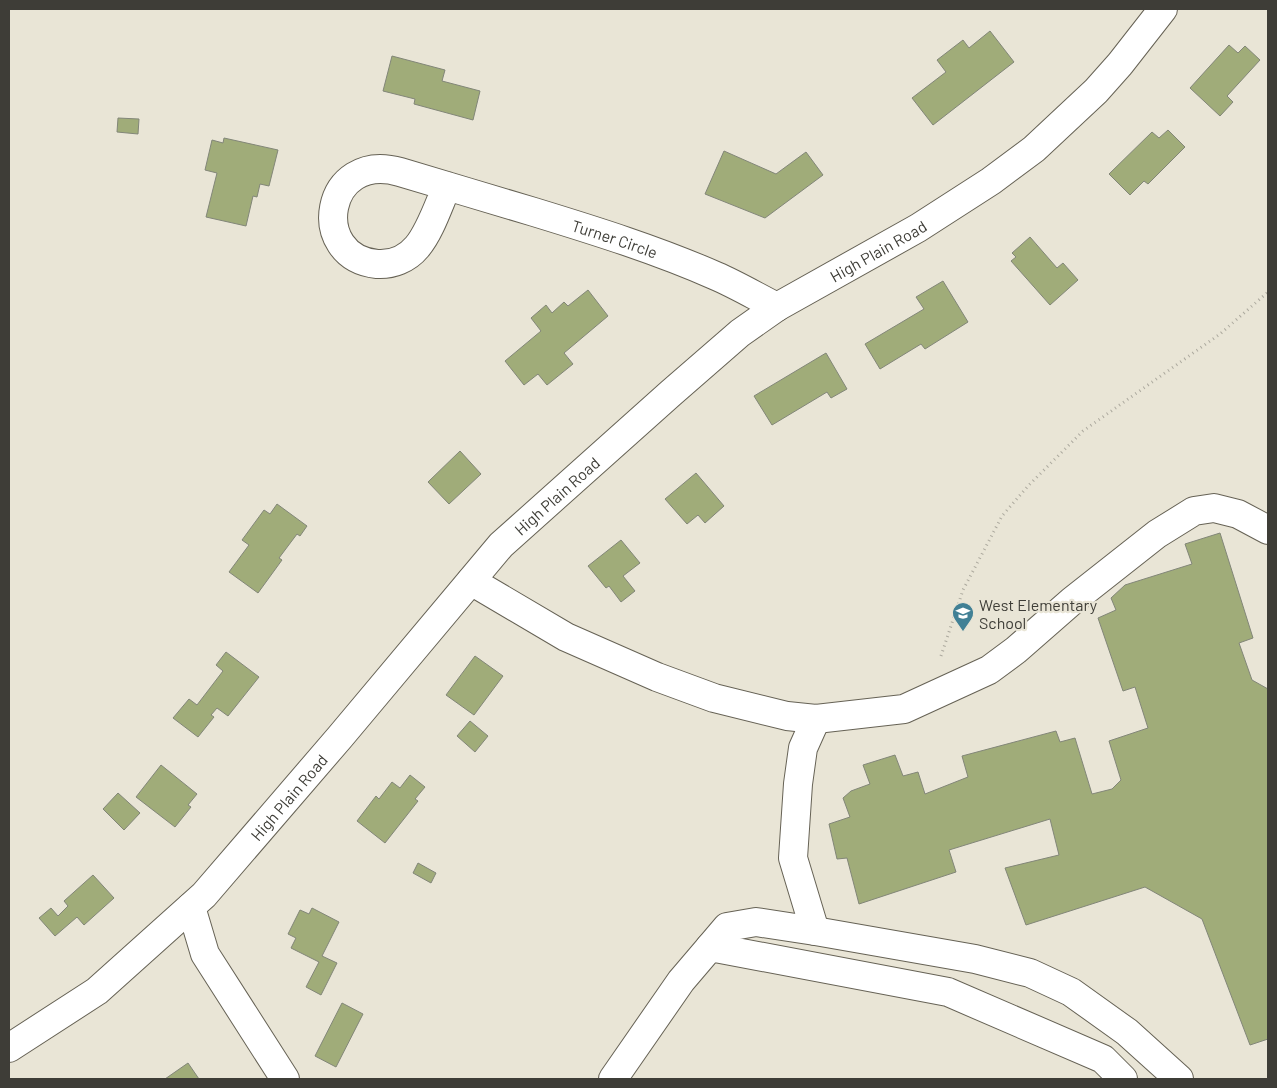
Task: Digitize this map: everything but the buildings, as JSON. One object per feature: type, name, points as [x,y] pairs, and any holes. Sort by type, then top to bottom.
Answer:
[{"type":"street","name":"High Plain Road","points":[[9,1048],[97,991],[211,887],[501,545],[545,505],[740,333],[777,307],[918,228],[991,181],[1034,149],[1096,91],[1120,64],[1163,9]]},
{"type":"street","name":"Turner Circle","points":[[447,186],[653,250],[719,277],[777,307]]},
{"type":"street","points":[[471,582],[566,637],[657,677],[714,698],[787,716],[816,720],[904,709],[989,670],[1016,650],[1072,601],[1149,540],[1194,510],[1214,508],[1238,514],[1268,530]]},
{"type":"street","points":[[815,931],[793,858],[798,784],[803,748],[816,720]]},
{"type":"street","points":[[191,907],[205,954],[285,1079]]},
{"type":"street","points":[[613,1079],[681,981],[727,927],[756,922],[975,959],[1030,973],[1071,992],[1127,1032],[1179,1079]]},
{"type":"street","points":[[710,947],[948,992],[1103,1059],[1123,1079]]},
{"type":"path","points":[[940,656],[963,590],[1002,516],[1028,486],[1083,431],[1220,334],[1268,292]]},
{"type":"place","name":"West Elementary School","points":[[963,632]]}]
